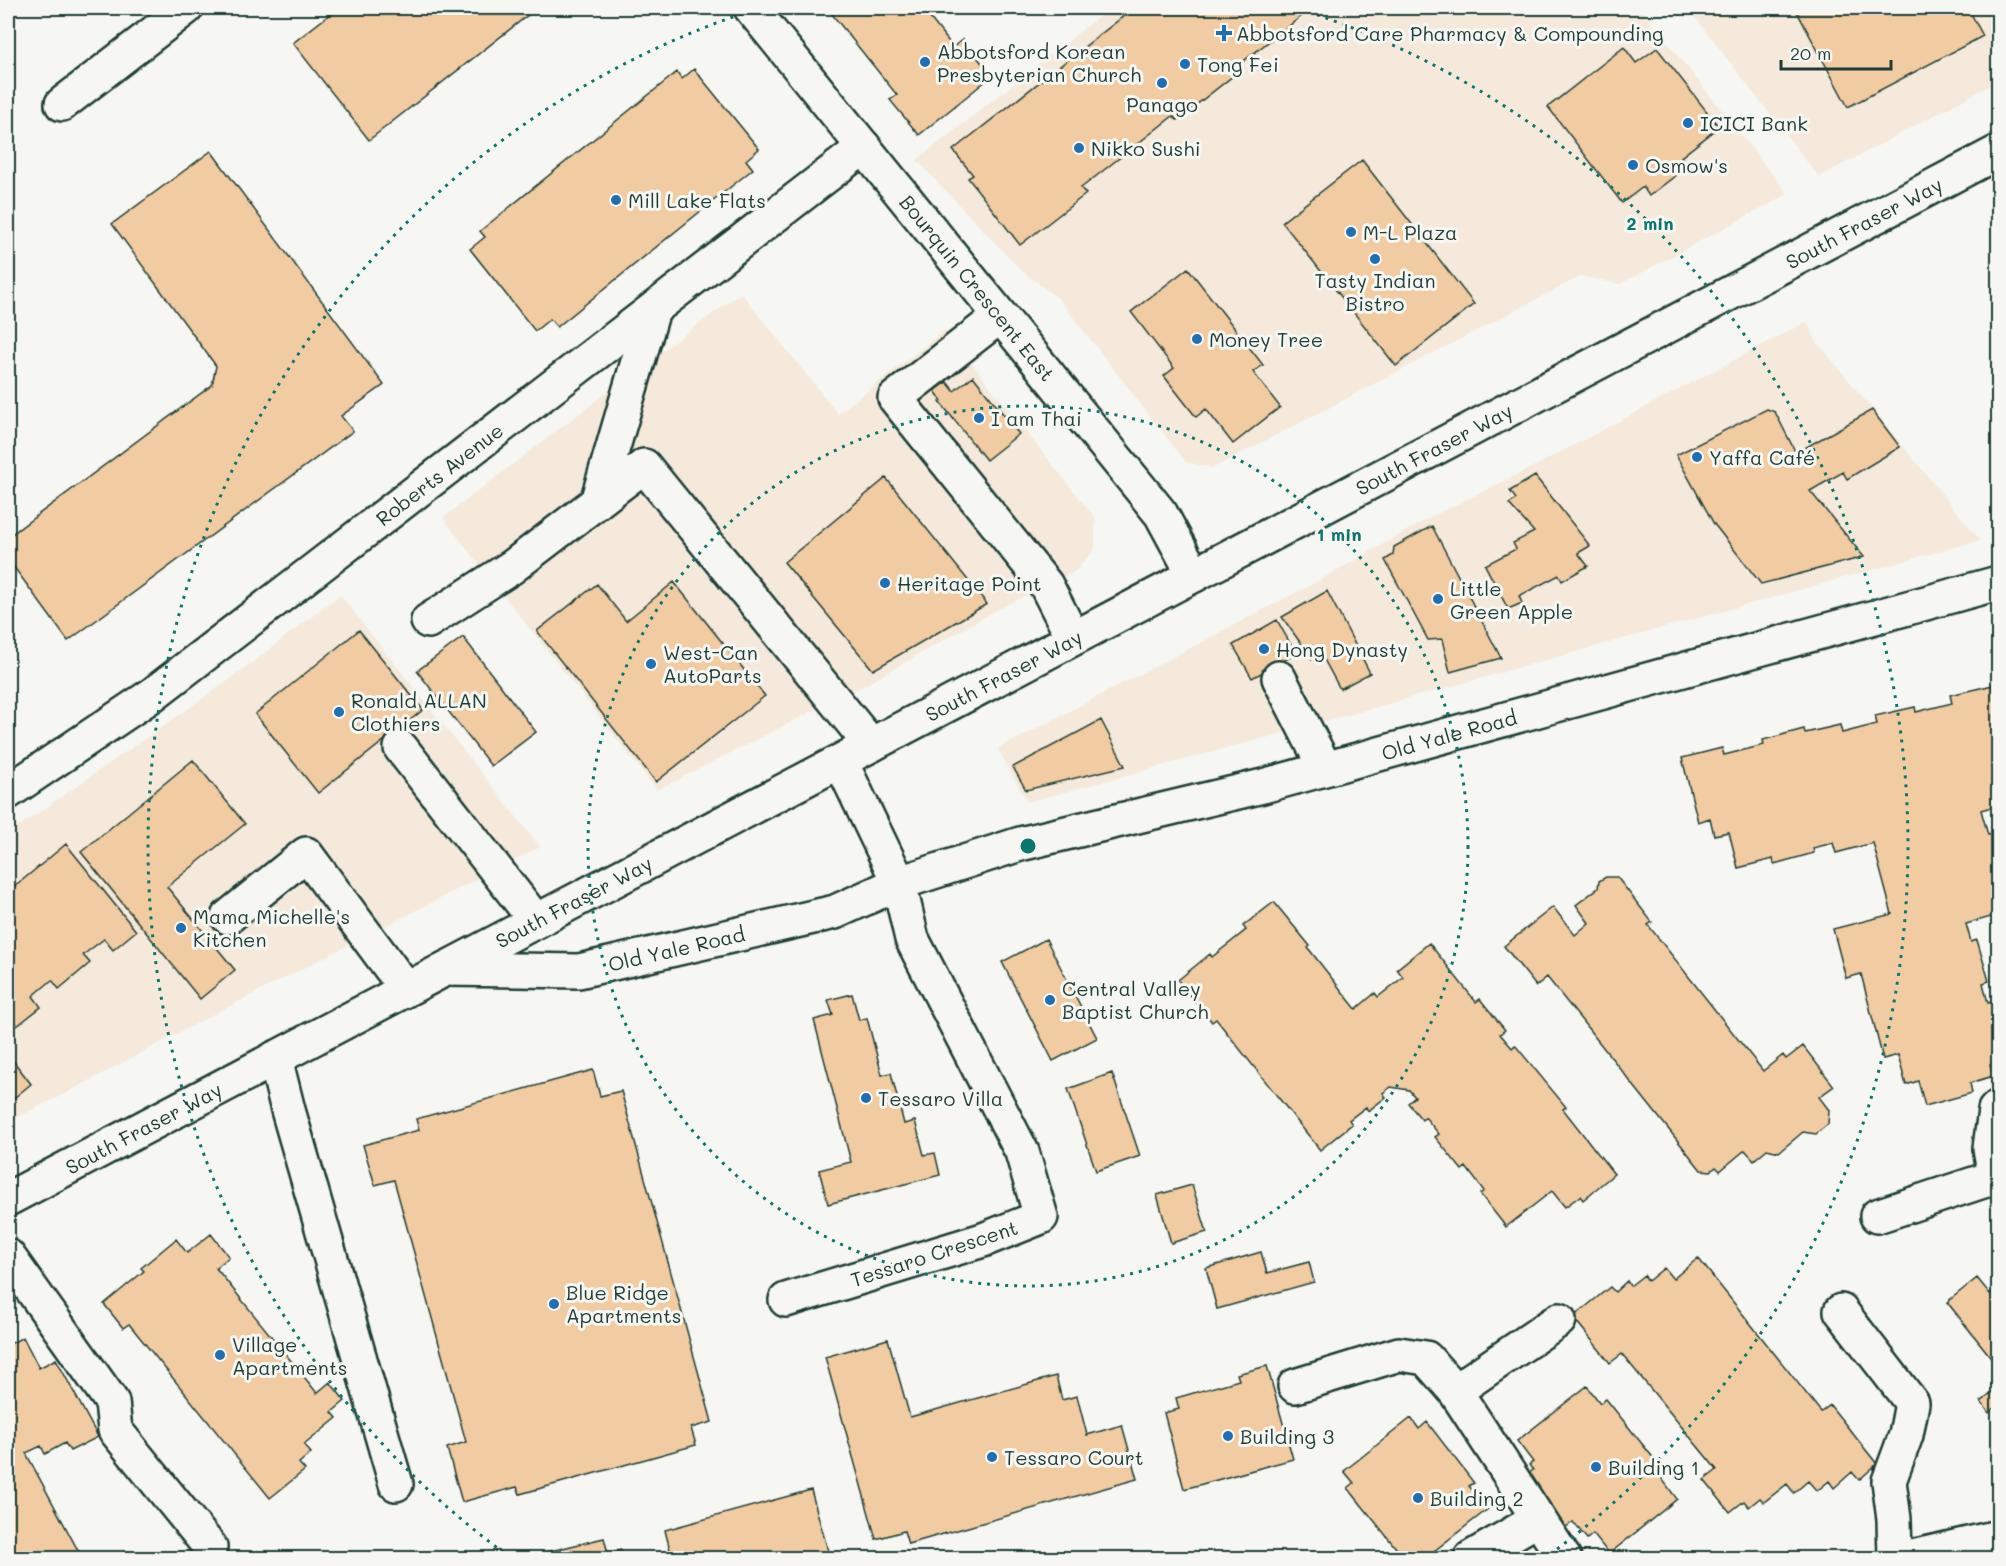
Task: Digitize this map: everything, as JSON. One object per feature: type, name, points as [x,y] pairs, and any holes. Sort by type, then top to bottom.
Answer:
[{"type":"street","points":[[62,104],[186,8]]},
{"type":"street","name":"Bourquin Crescent East","points":[[752,8],[1161,514],[1194,574]]},
{"type":"street","name":"Roberts Avenue","points":[[8,792],[152,695],[864,147]]},
{"type":"street","name":"South Fraser Way","points":[[8,1199],[1998,152]]},
{"type":"street","points":[[597,502],[653,310]]},
{"type":"street","points":[[1000,316],[895,398],[1046,585],[1073,638]]},
{"type":"street","points":[[428,621],[512,567],[644,466],[871,745]]},
{"type":"street","name":"Old Yale Road","points":[[445,969],[579,971],[835,912],[899,883],[1020,844],[1245,790],[1998,583]]},
{"type":"street","points":[[1279,678],[1325,768]]},
{"type":"street","points":[[401,748],[536,921]]},
{"type":"street","points":[[842,762],[899,883]]},
{"type":"street","points":[[228,917],[306,854],[406,989]]},
{"type":"street","name":"Tessaro Crescent","points":[[786,1300],[983,1240],[1041,1217],[1022,1152],[912,939],[899,883]]},
{"type":"street","points":[[274,1058],[396,1484]]},
{"type":"street","points":[[1877,1216],[1995,1177],[1990,1148],[1995,1110],[1998,1107]]},
{"type":"street","points":[[8,1256],[112,1402],[115,1430],[210,1547]]},
{"type":"street","points":[[1841,1311],[1912,1403],[1906,1435],[1889,1481],[1894,1519],[1894,1558]]},
{"type":"street","points":[[1455,1391],[1559,1320]]},
{"type":"street","points":[[1295,1386],[1399,1354],[1426,1358],[1455,1391],[1564,1558]]},
{"type":"street","points":[[1470,1558],[1538,1519]]},
{"type":"street","points":[[1908,1558],[1998,1537]]},
{"type":"shaded area","name":"M-L Plaza","points":[[1110,8],[1640,8],[1788,194],[1620,284],[1581,276],[1213,468],[1186,462],[1059,299],[1020,269],[917,160]]},
{"type":"shaded area","points":[[1688,8],[1998,8],[1998,81],[1819,177]]},
{"type":"shaded area","points":[[741,293],[838,414],[945,330],[1095,518],[1095,549],[1074,572],[998,609],[872,681],[657,790],[443,518]]},
{"type":"shaded area","points":[[1806,322],[1817,342],[1980,540],[1027,802],[998,749],[1322,579],[1433,516],[1535,466]]},
{"type":"shaded area","points":[[340,595],[540,847],[8,1122],[8,834],[228,681]]},
{"type":"building","points":[[338,8],[537,8],[369,140],[293,43]]},
{"type":"building","name":"Abbotsford Korean Presbyterian Church","points":[[827,8],[922,8],[953,47],[963,39],[992,76],[919,135],[890,100],[897,95]]},
{"type":"building","points":[[1134,8],[1312,8],[1240,64],[1243,68],[1177,120],[1173,116],[1081,188],[1086,194],[1020,245],[968,178],[973,175],[953,150]]},
{"type":"building","points":[[1795,8],[1968,8],[1983,36],[1848,107]]},
{"type":"building","points":[[1624,47],[1636,63],[1657,48],[1719,127],[1681,157],[1688,166],[1649,196],[1643,187],[1622,203],[1548,107]]},
{"type":"building","name":"Mill Lake Flats","points":[[694,69],[759,149],[746,160],[753,169],[557,327],[550,319],[535,331],[470,249],[485,237],[480,231],[677,72],[682,79]]},
{"type":"building","points":[[211,151],[384,385],[341,416],[353,431],[68,641],[8,559],[8,537],[212,385],[216,366],[112,224]]},
{"type":"building","name":"Tasty Indian Bistro","points":[[1362,160],[1474,304],[1396,366],[1282,222]]},
{"type":"building","name":"Money Tree","points":[[1188,268],[1263,365],[1253,372],[1280,407],[1233,444],[1206,409],[1196,417],[1164,376],[1174,368],[1131,312]]},
{"type":"building","name":"I am Thai","points":[[973,376],[1019,434],[986,460],[940,402],[942,401],[935,391],[947,382],[954,391]]},
{"type":"building","points":[[1767,409],[1775,412],[1796,453],[1872,410],[1900,447],[1847,479],[1843,472],[1810,491],[1864,557],[1761,584],[1714,524],[1676,455]]},
{"type":"building","points":[[1535,476],[1590,546],[1578,553],[1588,566],[1562,581],[1559,575],[1519,596],[1522,603],[1508,609],[1485,565],[1516,549],[1513,543],[1534,532],[1509,504],[1516,499],[1510,491]]},
{"type":"building","name":"Heritage Point","points":[[886,478],[987,604],[873,670],[784,562]]},
{"type":"building","name":"Little Green Apple","points":[[1432,526],[1501,658],[1450,672],[1442,639],[1428,640],[1385,560],[1393,555],[1394,547]]},
{"type":"building","name":"West-Can AutoParts","points":[[674,582],[765,696],[656,782],[537,631],[597,584],[626,621]]},
{"type":"building","points":[[1327,591],[1370,673],[1340,689],[1321,654],[1312,659],[1282,617]]},
{"type":"building","name":"Hong Dynasty","points":[[1277,620],[1296,654],[1252,678],[1233,645]]},
{"type":"building","name":"Ronald ALLAN Clothiers","points":[[359,630],[423,710],[318,793],[255,714]]},
{"type":"building","points":[[463,637],[536,732],[491,766],[417,671]]},
{"type":"building","points":[[1993,685],[1998,709],[1998,810],[1995,806],[1981,810],[1988,835],[1992,834],[1998,861],[1998,915],[1966,924],[1971,942],[1977,940],[1989,981],[1983,983],[1988,1003],[1996,1000],[1998,1008],[1998,1063],[1990,1065],[1993,1076],[1970,1083],[1972,1093],[1925,1106],[1918,1081],[1906,1085],[1898,1055],[1883,1059],[1861,974],[1846,978],[1833,929],[1892,914],[1873,843],[1836,853],[1833,843],[1813,848],[1814,853],[1774,864],[1773,859],[1738,868],[1729,832],[1714,835],[1710,818],[1698,822],[1682,758],[1722,748],[1724,755],[1764,745],[1763,740],[1804,729],[1805,733],[1840,725],[1842,733],[1877,724],[1875,716],[1915,707],[1916,712],[1952,703],[1950,695]]},
{"type":"building","points":[[1101,720],[1125,766],[1026,790],[1013,767]]},
{"type":"building","points":[[193,760],[245,824],[167,887],[235,970],[200,999],[81,852]]},
{"type":"building","points":[[66,844],[136,931],[113,950],[104,939],[83,955],[90,963],[59,989],[52,980],[33,996],[41,1007],[17,1026],[8,1015],[8,892]]},
{"type":"building","points":[[1606,877],[1617,877],[1652,922],[1648,925],[1763,1071],[1783,1055],[1786,1059],[1803,1046],[1834,1086],[1819,1097],[1829,1110],[1828,1124],[1816,1134],[1803,1132],[1779,1152],[1767,1149],[1754,1160],[1745,1150],[1720,1171],[1716,1167],[1711,1171],[1701,1170],[1547,977],[1536,986],[1504,946],[1553,907],[1575,935],[1589,923],[1576,905],[1598,888],[1599,881]]},
{"type":"building","points":[[1274,902],[1310,946],[1308,948],[1356,1009],[1375,993],[1378,997],[1403,977],[1397,969],[1429,943],[1476,1002],[1480,999],[1505,1030],[1500,1034],[1512,1048],[1515,1045],[1566,1107],[1563,1109],[1614,1174],[1583,1200],[1580,1196],[1565,1207],[1552,1191],[1506,1227],[1480,1194],[1484,1191],[1466,1167],[1462,1170],[1435,1137],[1439,1134],[1425,1117],[1422,1120],[1408,1103],[1415,1097],[1409,1090],[1391,1087],[1383,1093],[1386,1097],[1368,1111],[1366,1107],[1349,1120],[1352,1124],[1320,1150],[1216,1019],[1212,1022],[1178,980],[1210,954],[1212,957],[1246,930],[1243,926]]},
{"type":"building","name":"Central Valley Baptist Church","points":[[1046,939],[1097,1038],[1053,1061],[1002,962]]},
{"type":"building","name":"Tessaro Villa","points":[[852,994],[859,1020],[867,1018],[882,1075],[891,1073],[904,1124],[915,1121],[924,1155],[935,1153],[940,1175],[828,1204],[819,1170],[851,1162],[814,1020],[833,1015],[828,1000]]},
{"type":"building","points":[[8,1054],[31,1084],[8,1103]]},
{"type":"building","name":"Blue Ridge Apartments","points":[[593,1070],[600,1096],[621,1091],[712,1422],[691,1428],[696,1445],[520,1494],[517,1487],[462,1502],[447,1448],[466,1442],[394,1180],[375,1185],[363,1145],[419,1130],[416,1119]]},
{"type":"building","points":[[1112,1073],[1140,1156],[1096,1171],[1068,1089]]},
{"type":"building","points":[[1192,1185],[1207,1232],[1171,1243],[1157,1195]]},
{"type":"building","name":"Village Apartments","points":[[211,1234],[229,1257],[216,1268],[317,1393],[330,1382],[345,1401],[332,1412],[337,1418],[304,1445],[311,1453],[299,1463],[305,1470],[270,1498],[129,1324],[123,1328],[104,1304],[144,1271],[141,1268],[176,1239],[187,1253]]},
{"type":"building","points":[[1261,1252],[1267,1273],[1309,1262],[1314,1282],[1217,1309],[1206,1268]]},
{"type":"building","points":[[1698,1258],[1821,1412],[1830,1405],[1877,1464],[1859,1480],[1852,1472],[1834,1488],[1829,1481],[1817,1491],[1808,1481],[1794,1493],[1787,1484],[1764,1502],[1760,1498],[1749,1507],[1744,1501],[1730,1512],[1704,1480],[1717,1470],[1622,1354],[1610,1363],[1573,1317],[1610,1287],[1615,1292],[1627,1281],[1630,1286],[1644,1275],[1648,1281],[1664,1268],[1673,1279]]},
{"type":"building","points":[[1977,1278],[1990,1294],[1998,1286],[1998,1366],[1947,1302]]},
{"type":"building","points":[[23,1337],[39,1368],[56,1359],[98,1437],[70,1451],[65,1443],[45,1454],[41,1446],[26,1453],[82,1558],[8,1558],[8,1345]]},
{"type":"building","name":"Tessaro Court","points":[[888,1339],[910,1417],[1056,1376],[1062,1400],[1077,1396],[1087,1435],[1122,1425],[1137,1479],[908,1544],[904,1531],[876,1539],[825,1357]]},
{"type":"building","name":"Building 3","points":[[1267,1366],[1293,1459],[1184,1489],[1164,1413],[1179,1409],[1176,1398],[1239,1380],[1237,1374]]},
{"type":"building","name":"Building 1","points":[[1587,1386],[1600,1403],[1606,1399],[1667,1475],[1662,1479],[1677,1499],[1609,1554],[1593,1534],[1587,1539],[1573,1522],[1566,1527],[1526,1476],[1533,1470],[1529,1465],[1533,1462],[1517,1441]]},
{"type":"building","points":[[1998,1388],[1998,1405],[1989,1413],[1981,1402]]},
{"type":"building","name":"Building 2","points":[[1411,1418],[1419,1429],[1427,1422],[1474,1483],[1469,1486],[1488,1509],[1425,1558],[1404,1558],[1348,1488],[1354,1483],[1344,1471]]},
{"type":"building","points":[[811,1490],[830,1558],[672,1558],[665,1530]]},
{"type":"building","points":[[604,1538],[608,1553],[621,1550],[623,1558],[522,1558]]},
{"type":"place","name":"Abbotsford Care Pharmacy & Compounding","points":[[1224,33]]},
{"type":"place","name":"Abbotsford Korean Presbyterian Church","points":[[925,62]]},
{"type":"place","name":"Tong Fei","points":[[1185,64]]},
{"type":"place","name":"Panago","points":[[1162,83]]},
{"type":"place","name":"ICICI Bank","points":[[1688,123]]},
{"type":"place","name":"Nikko Sushi","points":[[1079,148]]},
{"type":"place","name":"Osmow's","points":[[1633,165]]},
{"type":"place","name":"Mill Lake Flats","points":[[616,200]]},
{"type":"place","name":"M-L Plaza","points":[[1351,232]]},
{"type":"place","name":"Tasty Indian Bistro","points":[[1375,259]]},
{"type":"place","name":"Money Tree","points":[[1197,339]]},
{"type":"place","name":"I am Thai","points":[[979,418]]},
{"type":"place","name":"Yaffa Café","points":[[1697,457]]},
{"type":"place","name":"Heritage Point","points":[[885,583]]},
{"type":"place","name":"Little Green Apple","points":[[1438,599]]},
{"type":"place","name":"Hong Dynasty","points":[[1264,649]]},
{"type":"place","name":"West-Can AutoParts","points":[[651,664]]},
{"type":"place","name":"Ronald ALLAN Clothiers","points":[[339,712]]},
{"type":"place","name":"Mama Michelle's Kitchen","points":[[181,928]]},
{"type":"place","name":"Central Valley Baptist Church","points":[[1050,1000]]},
{"type":"place","name":"Tessaro Villa","points":[[866,1098]]},
{"type":"place","name":"Blue Ridge Apartments","points":[[554,1304]]},
{"type":"place","name":"Village Apartments","points":[[220,1355]]},
{"type":"place","name":"Building 3","points":[[1228,1436]]},
{"type":"place","name":"Tessaro Court","points":[[992,1457]]},
{"type":"place","name":"Building 1","points":[[1596,1467]]},
{"type":"place","name":"Building 2","points":[[1418,1498]]}]
